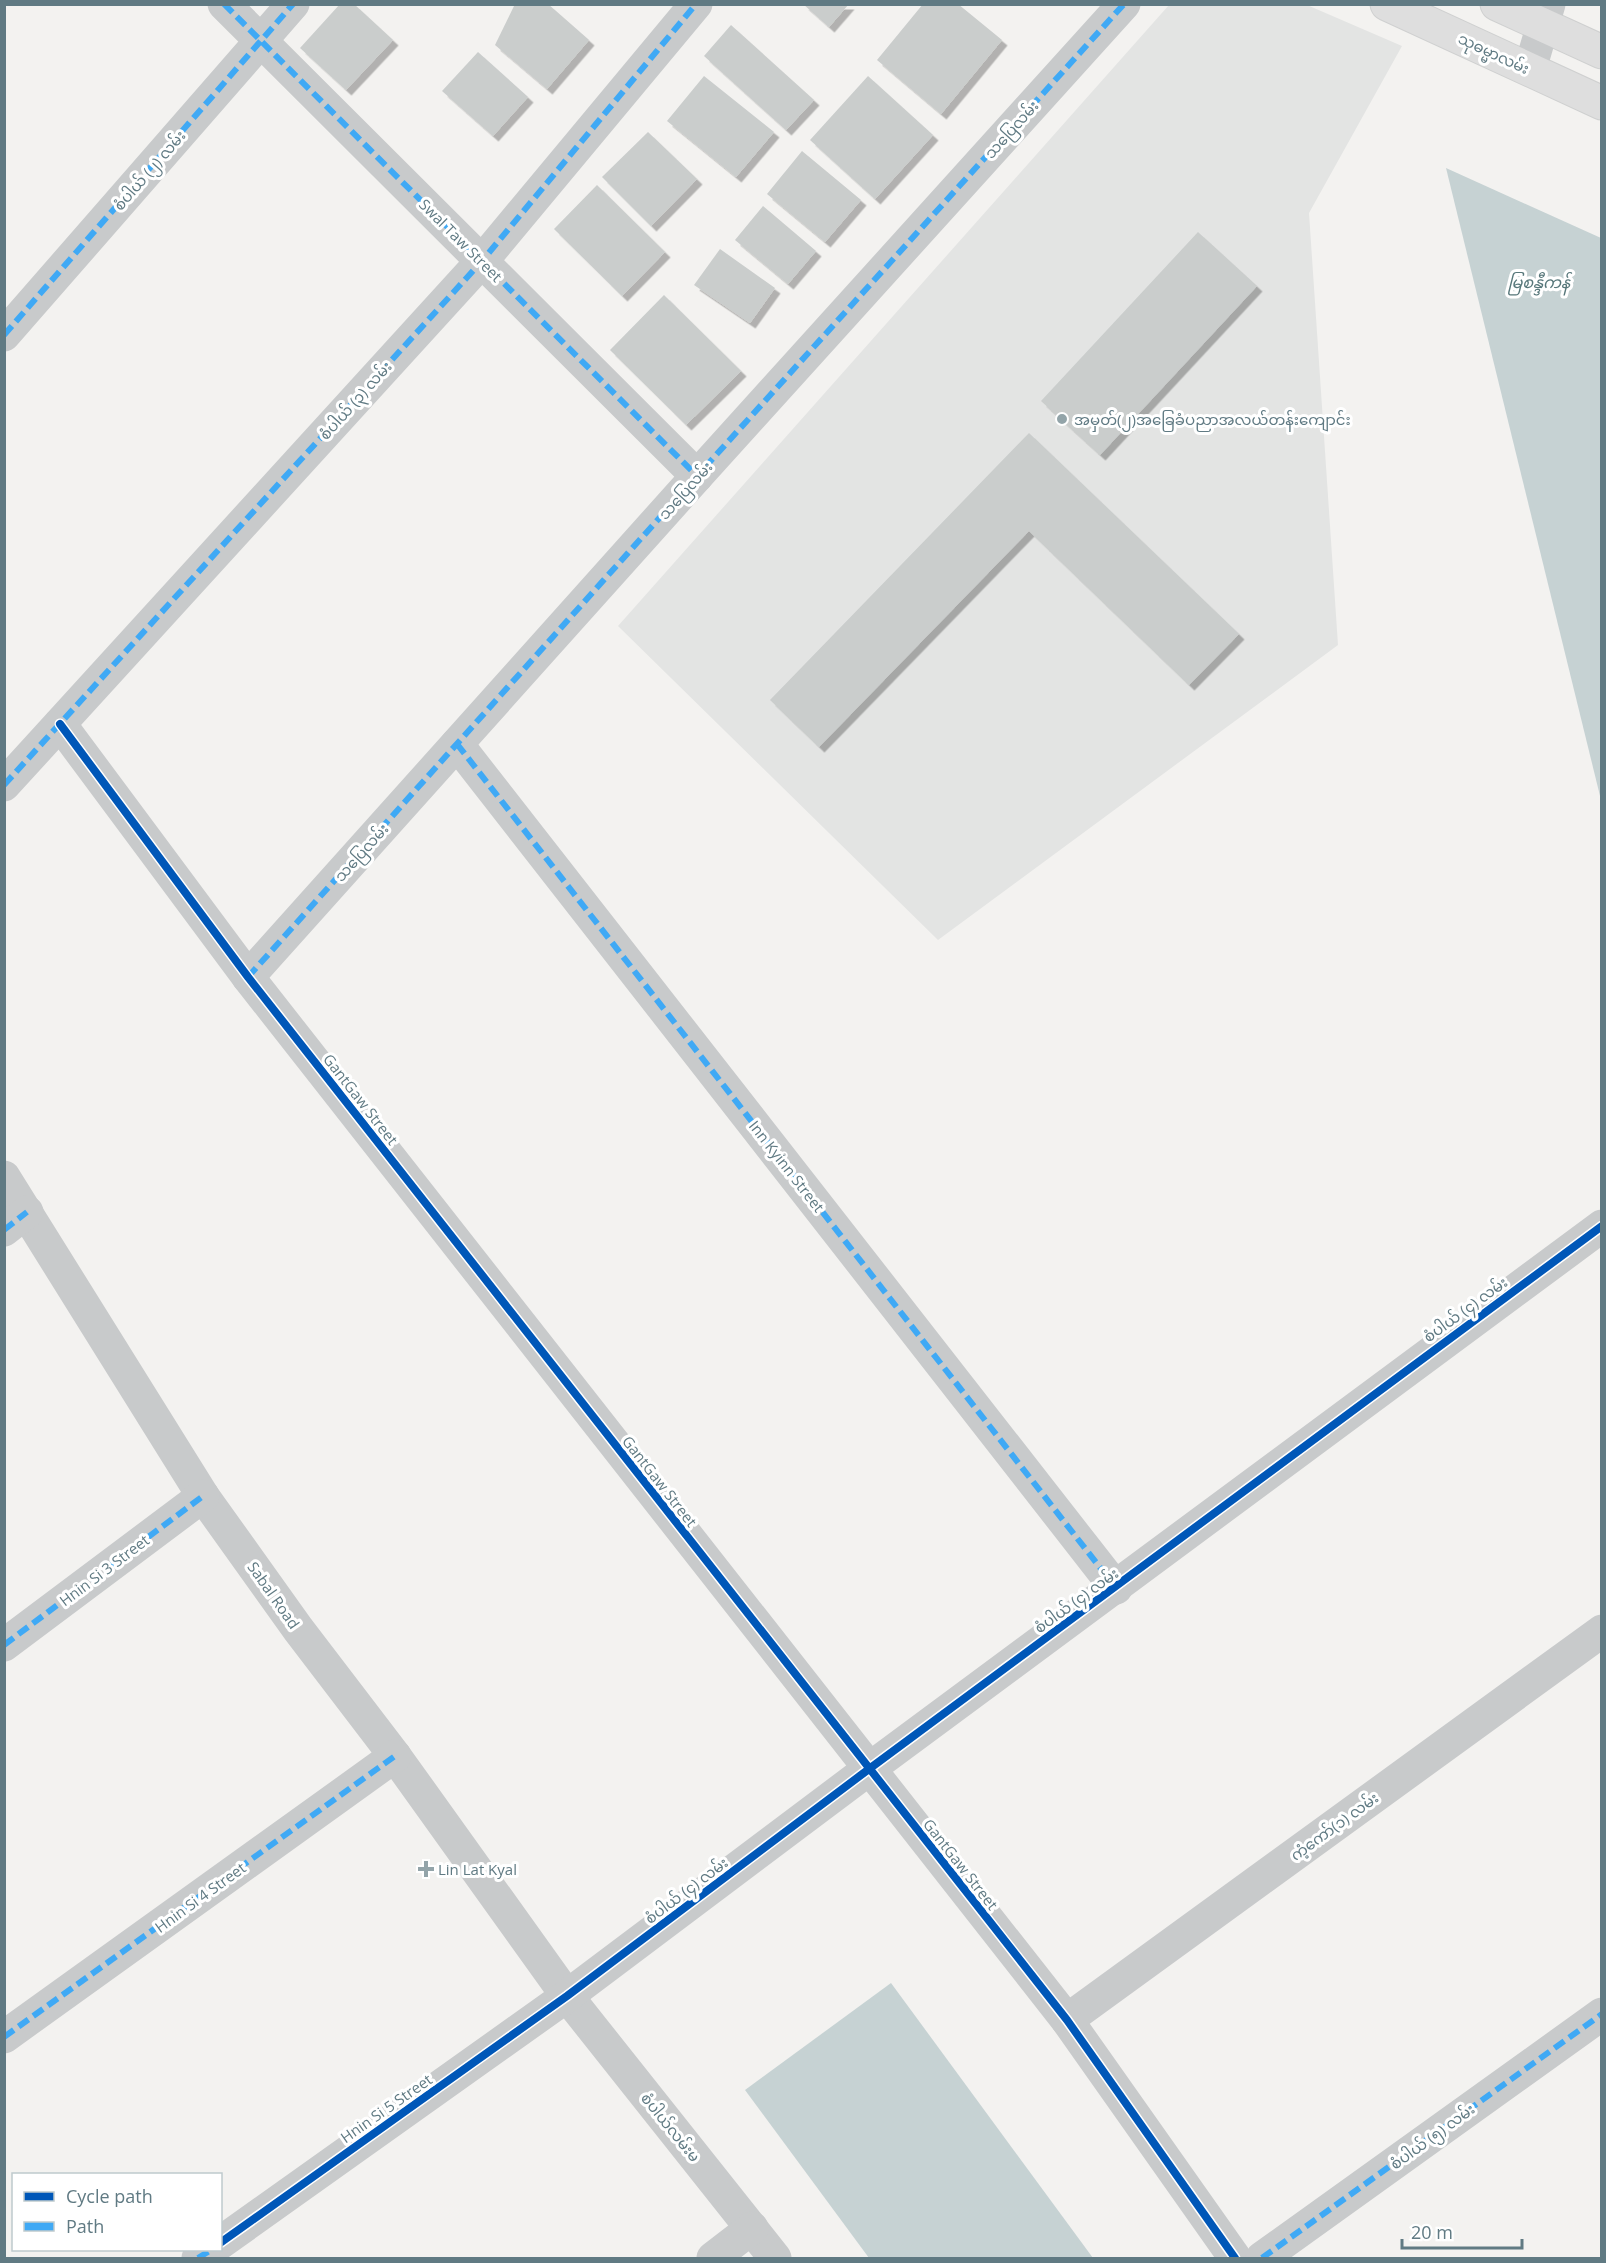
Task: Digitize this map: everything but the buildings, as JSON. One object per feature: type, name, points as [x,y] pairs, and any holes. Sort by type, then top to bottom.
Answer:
[{"type":"main road","name":"သုဓမ္မာလမ်း","points":[[1387,4],[1602,103]]},
{"type":"main road","points":[[1497,4],[1545,15],[1602,52]]},
{"type":"street","name":"Swal Taw Street","points":[[224,4],[697,476]]},
{"type":"street","name":"စံပါယ် (၂) လမ်း","points":[[4,335],[293,4]]},
{"type":"street","name":"စံပါယ် (၃) လမ်း","points":[[4,786],[482,261],[696,4]]},
{"type":"street","name":"သပြေလမ်း","points":[[248,977],[1124,4]]},
{"type":"street","points":[[1530,69],[1545,15]]},
{"type":"street","name":"GantGaw Street","points":[[60,724],[248,977],[1067,2020],[1235,2259]]},
{"type":"street","name":"Inn Kyinn Street","points":[[457,744],[1116,1588]]},
{"type":"street","name":"Sabal Road","points":[[4,1177],[16,1221],[203,1496],[298,1629],[395,1756],[567,1996]]},
{"type":"street","name":"စံပါယ် (၄) လမ်း","points":[[567,1996],[869,1769],[1602,1226]]},
{"type":"street","name":"Hnin Si 3 Street","points":[[4,1645],[203,1496]]},
{"type":"street","name":"ကံ့ကော်(၁) လမ်း","points":[[1067,2020],[1602,1631]]},
{"type":"street","name":"Hnin Si 4 Street","points":[[4,2037],[395,1756]]},
{"type":"street","name":"စံပါယ်လမ်းမ","points":[[567,1996],[775,2259]]},
{"type":"street","name":"Hnin Si 5 Street","points":[[222,2242],[567,1996]]},
{"type":"street","name":"စံပါယ် (၅) လမ်း","points":[[1262,2259],[1602,2014]]},
{"type":"street","points":[[712,2259],[752,2228]]},
{"type":"shaded area","name":"အမှတ်(၂)အခြေခံပညာအလယ်တန်းကျောင်း","points":[[1169,5],[1307,5],[1402,46],[1309,213],[1338,645],[938,940],[618,626]]},
{"type":"water","name":"မြစန္ဒီ‌ကန်","points":[[1446,168],[1601,238],[1601,800]]},
{"type":"water","points":[[891,1983],[1093,2258],[869,2258],[745,2090]]},
{"type":"marked path","points":[[224,4],[697,476]]},
{"type":"marked path","points":[[4,335],[293,4]]},
{"type":"marked path","points":[[4,785],[482,261],[696,4]]},
{"type":"marked path","points":[[248,977],[1124,4]]},
{"type":"marked path","points":[[457,744],[1116,1588]]},
{"type":"marked path","points":[[4,1230],[27,1212]]},
{"type":"marked path","points":[[4,1645],[203,1496]]},
{"type":"marked path","points":[[4,2037],[395,1756]]},
{"type":"marked path","points":[[1262,2258],[1602,2014]]},
{"type":"marked path","points":[[198,2258],[209,2251]]},
{"type":"cycle path","points":[[60,724],[248,977],[1067,2020],[1235,2258]]},
{"type":"cycle path","points":[[222,2242],[567,1996],[869,1769],[1602,1226]]},
{"type":"place","name":"အမှတ်(၂)အခြေခံပညာအလယ်တန်းကျောင်း","points":[[1062,419]]},
{"type":"place","name":"Lin Lat Kyal","points":[[426,1869]]}]
